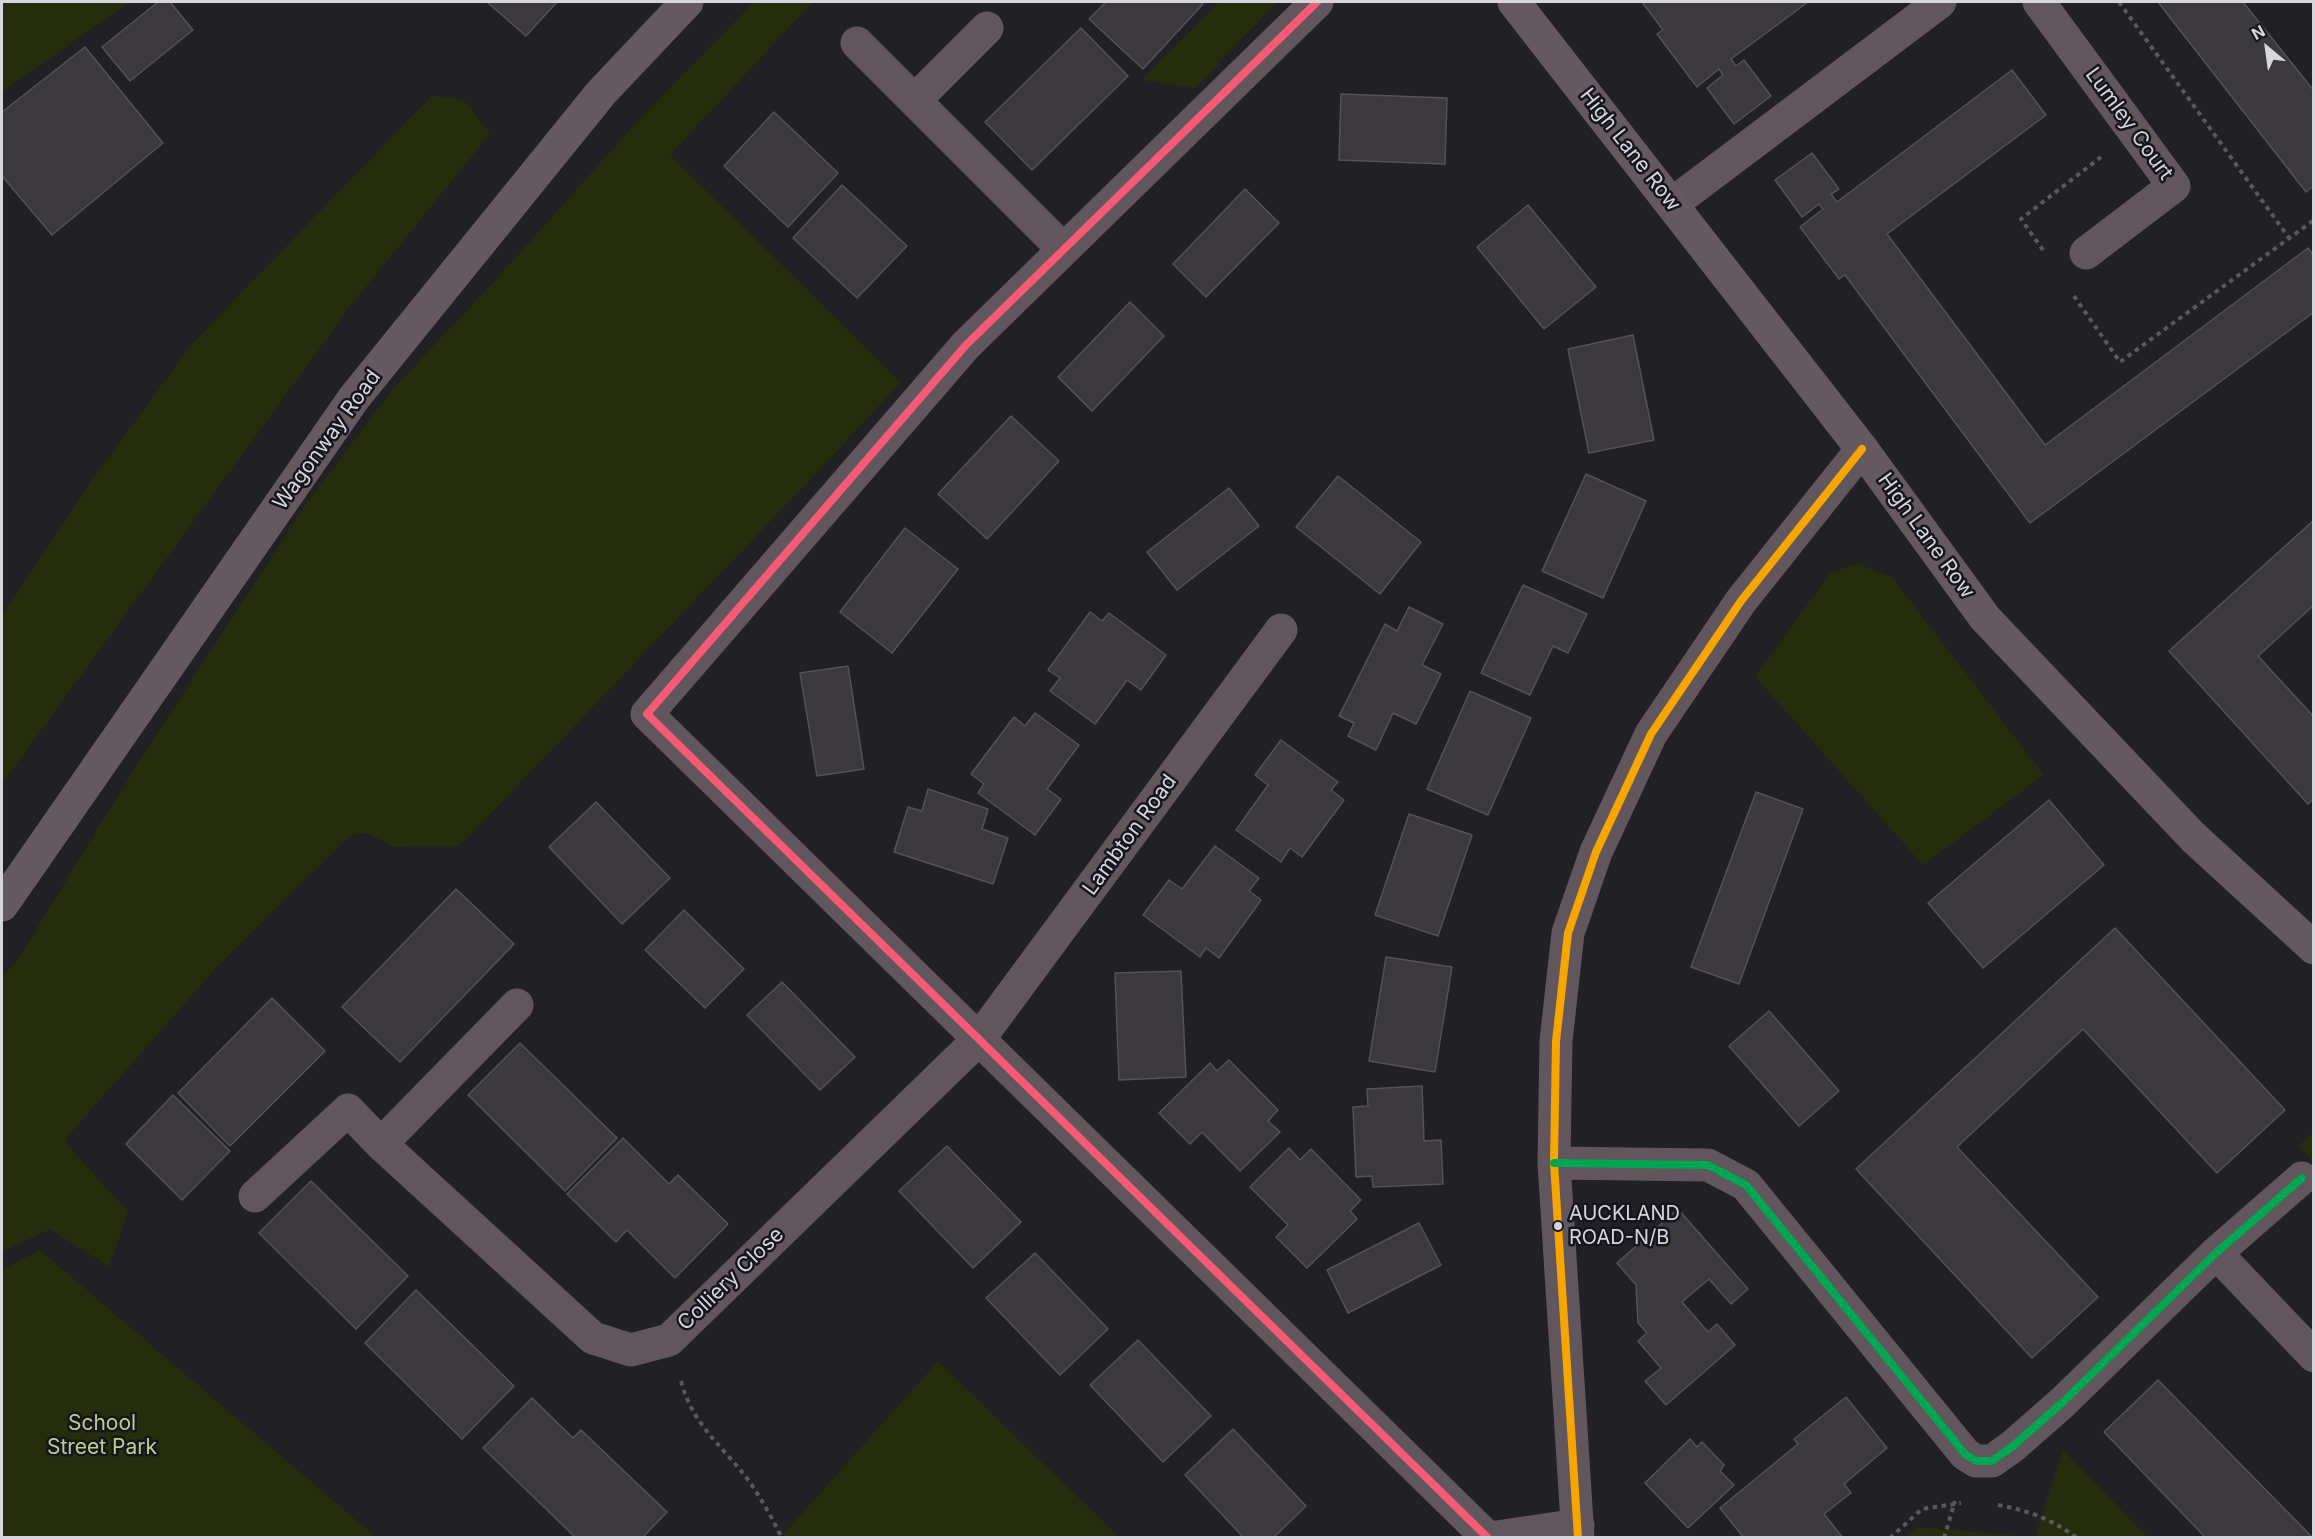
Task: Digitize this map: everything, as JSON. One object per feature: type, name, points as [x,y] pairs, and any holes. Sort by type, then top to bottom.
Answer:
[{"type":"street","name":"Wagonway Road","points":[[2,905],[354,398],[601,93],[687,2]]},
{"type":"street","points":[[1317,2],[966,345],[647,714],[1489,1538],[1578,1531],[1554,1163],[1556,1041],[1568,933],[1596,852],[1651,734],[1741,601],[1862,448]]},
{"type":"street","name":"High Lane Row","points":[[1514,2],[1862,448],[1985,618],[2193,837],[2313,948]]},
{"type":"street","points":[[1672,204],[1940,2]]},
{"type":"street","name":"Lumley Court","points":[[2039,2],[2174,186],[2086,253]]},
{"type":"street","points":[[915,100],[987,28]]},
{"type":"street","points":[[857,43],[1063,249]]},
{"type":"street","name":"Lambton Road","points":[[979,1039],[1281,630]]},
{"type":"street","points":[[381,1144],[516,1005]]},
{"type":"street","name":"Colliery Close","points":[[255,1196],[348,1110],[381,1144],[593,1338],[631,1350],[669,1340],[979,1039]]},
{"type":"street","points":[[1554,1163],[1708,1165],[1746,1185],[1965,1454],[1976,1461],[1992,1461],[2063,1402],[2216,1253],[2302,1178]]},
{"type":"street","points":[[2216,1253],[2313,1356]]},
{"type":"path","points":[[2119,2],[2289,238]]},
{"type":"path","points":[[669,1340],[687,1402],[702,1427],[749,1482],[782,1538]]},
{"type":"path","points":[[1890,1538],[1922,1509],[1966,1503]]},
{"type":"path","points":[[1990,1504],[2024,1509],[2062,1527],[2077,1538]]},
{"type":"green space","points":[[2,2],[130,2],[2,92]]},
{"type":"green space","points":[[754,2],[813,2],[670,155],[901,382],[460,846],[394,847],[367,833],[351,835],[217,967],[64,1141],[128,1212],[109,1267],[50,1229],[2,1252],[2,978],[22,953],[134,769],[306,504],[391,391],[499,276],[634,125]]},
{"type":"green space","points":[[1219,2],[1277,2],[1195,88],[1142,80]]},
{"type":"green space","points":[[432,95],[464,100],[490,134],[352,304],[2,784],[2,616],[92,480],[191,345]]},
{"type":"green space","points":[[1857,563],[1892,577],[2044,775],[1923,865],[1755,677],[1829,574]]},
{"type":"green space","points":[[2313,1132],[2313,1162],[2298,1146]]},
{"type":"green space","name":"School Street Park","points":[[40,1250],[376,1537],[2,1537],[2,1270]]},
{"type":"green space","points":[[938,1361],[1119,1537],[781,1537]]},
{"type":"green space","points":[[2063,1450],[2148,1537],[2035,1537]]},
{"type":"green space","points":[[1917,1527],[2035,1537],[1905,1537]]},
{"type":"building","points":[[158,2],[170,2],[193,30],[130,81],[102,47]]},
{"type":"building","points":[[487,2],[557,2],[526,36]]},
{"type":"building","points":[[1106,2],[1201,2],[1203,4],[1143,69],[1089,19]]},
{"type":"building","points":[[1642,2],[1808,2],[1731,59],[1736,66],[1744,60],[1771,96],[1734,124],[1707,88],[1723,75],[1719,69],[1697,87],[1657,34],[1663,30]]},
{"type":"building","points":[[2158,2],[2243,2],[2314,91],[2314,186],[2306,192]]},
{"type":"building","points":[[1081,28],[1128,76],[1032,170],[985,122]]},
{"type":"building","points":[[85,47],[163,143],[52,235],[2,176],[2,112]]},
{"type":"building","points":[[2012,70],[2046,115],[1887,234],[2045,445],[2308,248],[2314,256],[2314,312],[2030,523],[1845,275],[1839,279],[1800,227],[1823,209],[1819,204],[1802,217],[1775,180],[1812,153],[1839,189],[1831,194],[1837,202]]},
{"type":"building","points":[[1341,94],[1447,98],[1445,164],[1339,160]]},
{"type":"building","points":[[774,112],[838,173],[788,227],[724,166]]},
{"type":"building","points":[[842,185],[907,246],[857,298],[793,238]]},
{"type":"building","points":[[1245,189],[1279,223],[1206,297],[1173,264]]},
{"type":"building","points":[[1528,205],[1596,287],[1544,329],[1477,247]]},
{"type":"building","points":[[1130,302],[1164,336],[1092,411],[1058,377]]},
{"type":"building","points":[[1633,335],[1654,440],[1589,453],[1568,349]]},
{"type":"building","points":[[1011,416],[1059,461],[987,539],[938,494]]},
{"type":"building","points":[[1586,474],[1646,501],[1603,598],[1542,571]]},
{"type":"building","points":[[1338,476],[1421,542],[1380,594],[1296,527]]},
{"type":"building","points":[[1229,488],[1259,526],[1177,590],[1147,552]]},
{"type":"building","points":[[2314,520],[2314,605],[2258,656],[2314,717],[2314,799],[2308,804],[2169,651]]},
{"type":"building","points":[[905,528],[958,569],[892,653],[840,612]]},
{"type":"building","points":[[1523,585],[1587,614],[1568,653],[1553,646],[1530,695],[1481,673]]},
{"type":"building","points":[[1409,607],[1443,624],[1422,665],[1441,674],[1416,724],[1393,713],[1376,750],[1348,736],[1354,723],[1339,716],[1385,624],[1397,631]]},
{"type":"building","points":[[1090,612],[1102,621],[1109,613],[1166,655],[1141,690],[1127,680],[1095,724],[1050,691],[1060,678],[1048,670]]},
{"type":"building","points":[[848,666],[864,769],[817,776],[800,673]]},
{"type":"building","points":[[1470,691],[1531,718],[1488,815],[1427,789]]},
{"type":"building","points":[[1035,713],[1079,745],[1047,789],[1061,799],[1035,835],[978,793],[984,784],[971,774],[1014,717],[1025,726]]},
{"type":"building","points":[[1281,740],[1338,782],[1331,790],[1344,800],[1302,857],[1290,848],[1281,862],[1236,830],[1268,785],[1255,775]]},
{"type":"building","points":[[928,789],[988,809],[982,829],[1008,838],[993,884],[894,852],[908,807],[922,811]]},
{"type":"building","points":[[1756,792],[1803,809],[1739,984],[1691,967]]},
{"type":"building","points":[[2049,800],[2104,865],[1983,968],[1928,903]]},
{"type":"building","points":[[596,802],[670,878],[622,924],[549,847]]},
{"type":"building","points":[[1409,814],[1472,835],[1438,936],[1375,915]]},
{"type":"building","points":[[1215,846],[1259,878],[1249,891],[1261,900],[1219,958],[1206,948],[1200,957],[1143,915],[1169,880],[1182,889]]},
{"type":"building","points":[[456,889],[514,944],[400,1062],[342,1007]]},
{"type":"building","points":[[684,910],[744,969],[705,1008],[645,950]]},
{"type":"building","points":[[2115,928],[2285,1110],[2217,1173],[2083,1029],[1957,1147],[2098,1297],[2032,1358],[1856,1169]]},
{"type":"building","points":[[1386,957],[1452,967],[1435,1072],[1369,1061]]},
{"type":"building","points":[[1181,971],[1186,1077],[1119,1080],[1115,973]]},
{"type":"building","points":[[782,982],[855,1057],[820,1090],[747,1015]]},
{"type":"building","points":[[272,998],[325,1051],[230,1146],[178,1093]]},
{"type":"building","points":[[1769,1011],[1839,1091],[1799,1126],[1729,1046]]},
{"type":"building","points":[[520,1043],[617,1138],[565,1191],[468,1095]]},
{"type":"building","points":[[1229,1060],[1278,1110],[1268,1121],[1280,1132],[1240,1171],[1202,1132],[1190,1144],[1159,1113],[1210,1063],[1217,1071]]},
{"type":"building","points":[[1422,1086],[1424,1141],[1441,1140],[1443,1184],[1373,1187],[1372,1176],[1356,1177],[1353,1107],[1368,1106],[1367,1089]]},
{"type":"building","points":[[173,1095],[230,1151],[182,1200],[126,1144]]},
{"type":"building","points":[[623,1138],[669,1184],[678,1175],[728,1224],[675,1278],[627,1230],[616,1242],[567,1194]]},
{"type":"building","points":[[947,1146],[1021,1222],[973,1268],[899,1191]]},
{"type":"building","points":[[1289,1148],[1300,1160],[1311,1149],[1361,1200],[1350,1211],[1357,1219],[1307,1268],[1276,1237],[1288,1225],[1250,1187]]},
{"type":"building","points":[[311,1181],[408,1276],[356,1329],[259,1233]]},
{"type":"building","points":[[1678,1209],[1748,1289],[1731,1304],[1709,1279],[1682,1302],[1708,1332],[1717,1324],[1735,1345],[1666,1405],[1645,1381],[1661,1368],[1638,1341],[1647,1333],[1638,1323],[1636,1285],[1617,1263]]},
{"type":"building","points":[[1419,1223],[1441,1265],[1348,1313],[1327,1270]]},
{"type":"building","points":[[1035,1253],[1108,1329],[1060,1375],[986,1298]]},
{"type":"building","points":[[416,1290],[514,1386],[462,1439],[365,1343]]},
{"type":"building","points":[[1138,1340],[1211,1416],[1163,1462],[1090,1385]]},
{"type":"building","points":[[2158,1380],[2313,1538],[2206,1538],[2104,1432]]},
{"type":"building","points":[[1846,1397],[1887,1448],[1844,1484],[1851,1493],[1824,1514],[1843,1538],[1744,1538],[1720,1508],[1798,1444],[1794,1439]]},
{"type":"building","points":[[532,1398],[573,1438],[581,1430],[667,1512],[642,1538],[576,1538],[483,1448]]},
{"type":"building","points":[[1233,1429],[1306,1506],[1273,1538],[1244,1538],[1185,1475]]},
{"type":"building","points":[[1690,1439],[1697,1447],[1702,1442],[1724,1465],[1720,1471],[1734,1485],[1688,1528],[1645,1483]]},
{"type":"transit line","points":[[1317,2],[966,345],[647,714],[1488,1538]]},
{"type":"transit line","points":[[1578,1538],[1554,1163],[1556,1041],[1568,933],[1596,852],[1651,734],[1741,601],[1862,449]]},
{"type":"transit line","points":[[1554,1163],[1708,1165],[1746,1185],[1965,1454],[1976,1461],[1992,1461],[2013,1446],[2063,1402],[2216,1253],[2302,1178]]},
{"type":"place","name":"AUCKLAND ROAD-N/B","points":[[1558,1226]]}]
